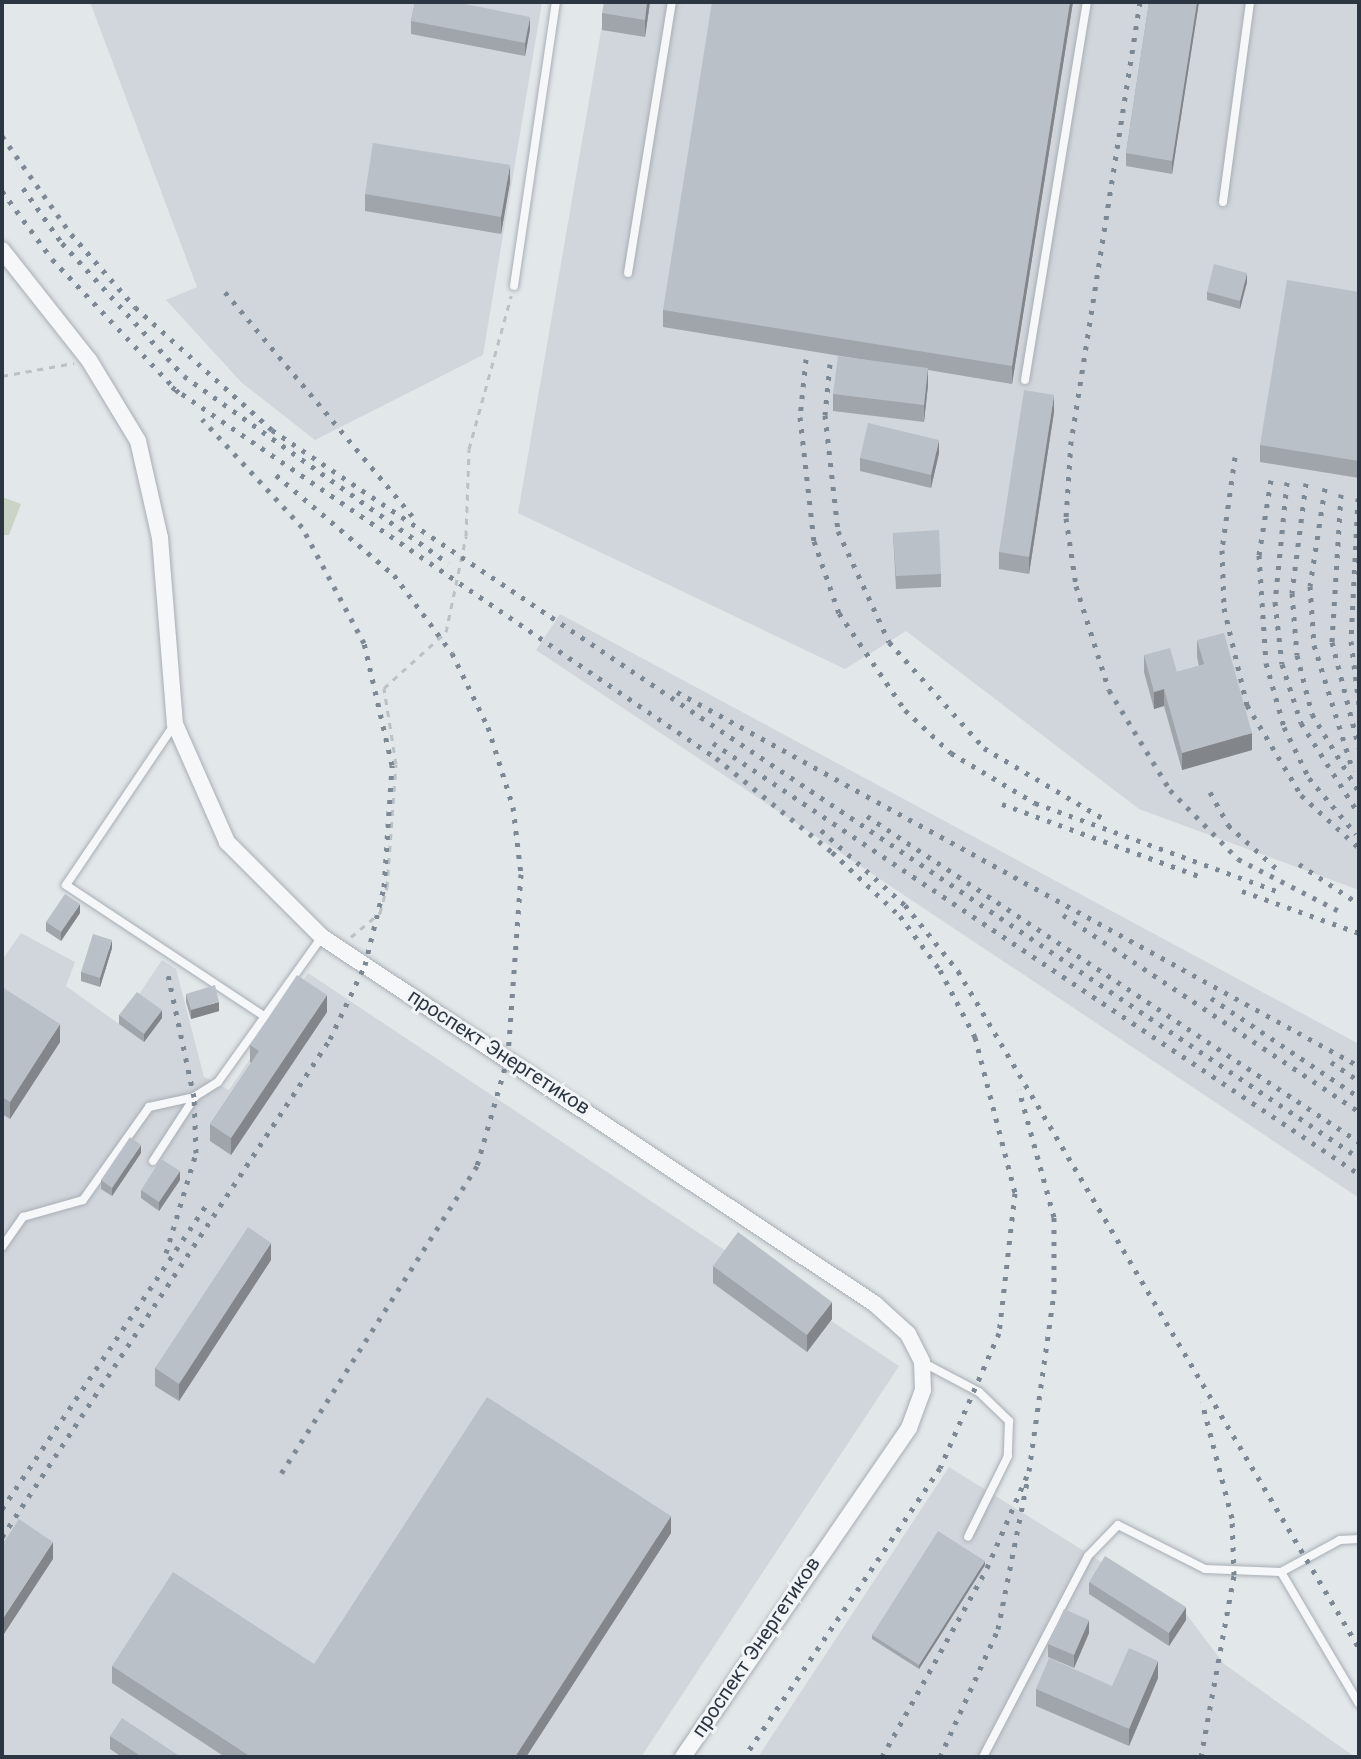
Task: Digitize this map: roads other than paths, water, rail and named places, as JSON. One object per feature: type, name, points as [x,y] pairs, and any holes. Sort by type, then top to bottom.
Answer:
[{"type":"street","name":"проспект Энергетиков","points":[[2,250],[89,360],[138,441],[148,473],[175,724],[227,842],[322,937],[875,1304],[908,1334],[922,1362],[923,1390],[909,1428],[683,1757]]},
{"type":"lane","points":[[514,286],[556,2]]},
{"type":"lane","points":[[628,273],[672,2]]},
{"type":"lane","points":[[1025,380],[1087,2]]},
{"type":"lane","points":[[1223,202],[1250,2]]},
{"type":"lane","points":[[175,724],[66,885],[267,1018]]},
{"type":"lane","points":[[3,1245],[23,1217],[83,1200],[149,1107],[194,1097],[218,1082],[267,1018],[322,937]]},
{"type":"lane","points":[[153,1161],[194,1097]]},
{"type":"lane","points":[[922,1362],[979,1392],[1009,1421],[1008,1456],[968,1537]]},
{"type":"lane","points":[[983,1757],[1088,1556],[1118,1525],[1205,1569],[1281,1572],[1340,1540],[1359,1539]]},
{"type":"lane","points":[[1281,1572],[1359,1704]]},
{"type":"railway","points":[[1140,2],[1071,441],[1066,518],[1076,586],[1109,690],[1170,790],[1238,859],[1343,913]]},
{"type":"railway","points":[[2,136],[71,234],[135,307],[272,430],[1359,1158]]},
{"type":"railway","points":[[23,188],[62,243],[184,376],[448,563]]},
{"type":"railway","points":[[2,191],[52,259],[181,395]]},
{"type":"railway","points":[[225,292],[412,516]]},
{"type":"railway","points":[[806,359],[800,417],[814,541],[839,613],[905,710],[951,753],[1035,803],[1280,892]]},
{"type":"railway","points":[[830,364],[825,415],[838,531],[889,642],[984,748],[1104,819]]},
{"type":"railway","points":[[172,387],[716,758],[832,852],[900,916],[940,970],[975,1037],[1015,1193],[999,1333],[940,1468],[744,1757]]},
{"type":"railway","points":[[2,1537],[330,1039],[365,965],[384,887],[392,765],[364,643],[302,527],[202,419]]},
{"type":"railway","points":[[1235,457],[1222,550],[1224,608],[1247,705],[1301,795],[1359,848]]},
{"type":"railway","points":[[276,475],[394,575],[452,653],[488,727],[513,807],[521,874],[508,1057],[477,1166],[281,1474]]},
{"type":"railway","points":[[1271,480],[1259,555],[1266,663],[1284,727],[1309,778],[1356,834]]},
{"type":"railway","points":[[1287,482],[1275,602],[1282,664],[1301,723],[1359,814]]},
{"type":"railway","points":[[1306,483],[1292,593],[1297,655],[1312,714],[1359,792]]},
{"type":"railway","points":[[1325,488],[1310,586],[1314,645],[1353,771]]},
{"type":"railway","points":[[1341,494],[1332,642],[1359,748]]},
{"type":"railway","points":[[1358,498],[1351,641],[1359,704]]},
{"type":"railway","points":[[677,692],[1359,1066]]},
{"type":"railway","points":[[713,743],[1359,1174]]},
{"type":"railway","points":[[1210,792],[1228,825],[1277,869]]},
{"type":"railway","points":[[1002,804],[1204,878]]},
{"type":"railway","points":[[867,816],[1359,1142]]},
{"type":"railway","points":[[821,830],[905,905],[958,971],[1359,1648]]},
{"type":"railway","points":[[1299,864],[1359,904]]},
{"type":"railway","points":[[1242,891],[1359,933]]},
{"type":"railway","points":[[1063,915],[1359,1112]]},
{"type":"railway","points":[[166,1253],[196,1153],[194,1097],[167,970]]},
{"type":"railway","points":[[1211,998],[1359,1097]]},
{"type":"railway","points":[[1331,1062],[1359,1081]]},
{"type":"railway","points":[[882,1757],[987,1568],[1029,1471],[1054,1294],[1054,1217],[1019,1090]]},
{"type":"railway","points":[[2,1509],[207,1204]]},
{"type":"railway","points":[[1201,1757],[1234,1575],[1232,1518],[1202,1402]]},
{"type":"railway","points":[[940,1757],[998,1629],[1027,1482]]}]
